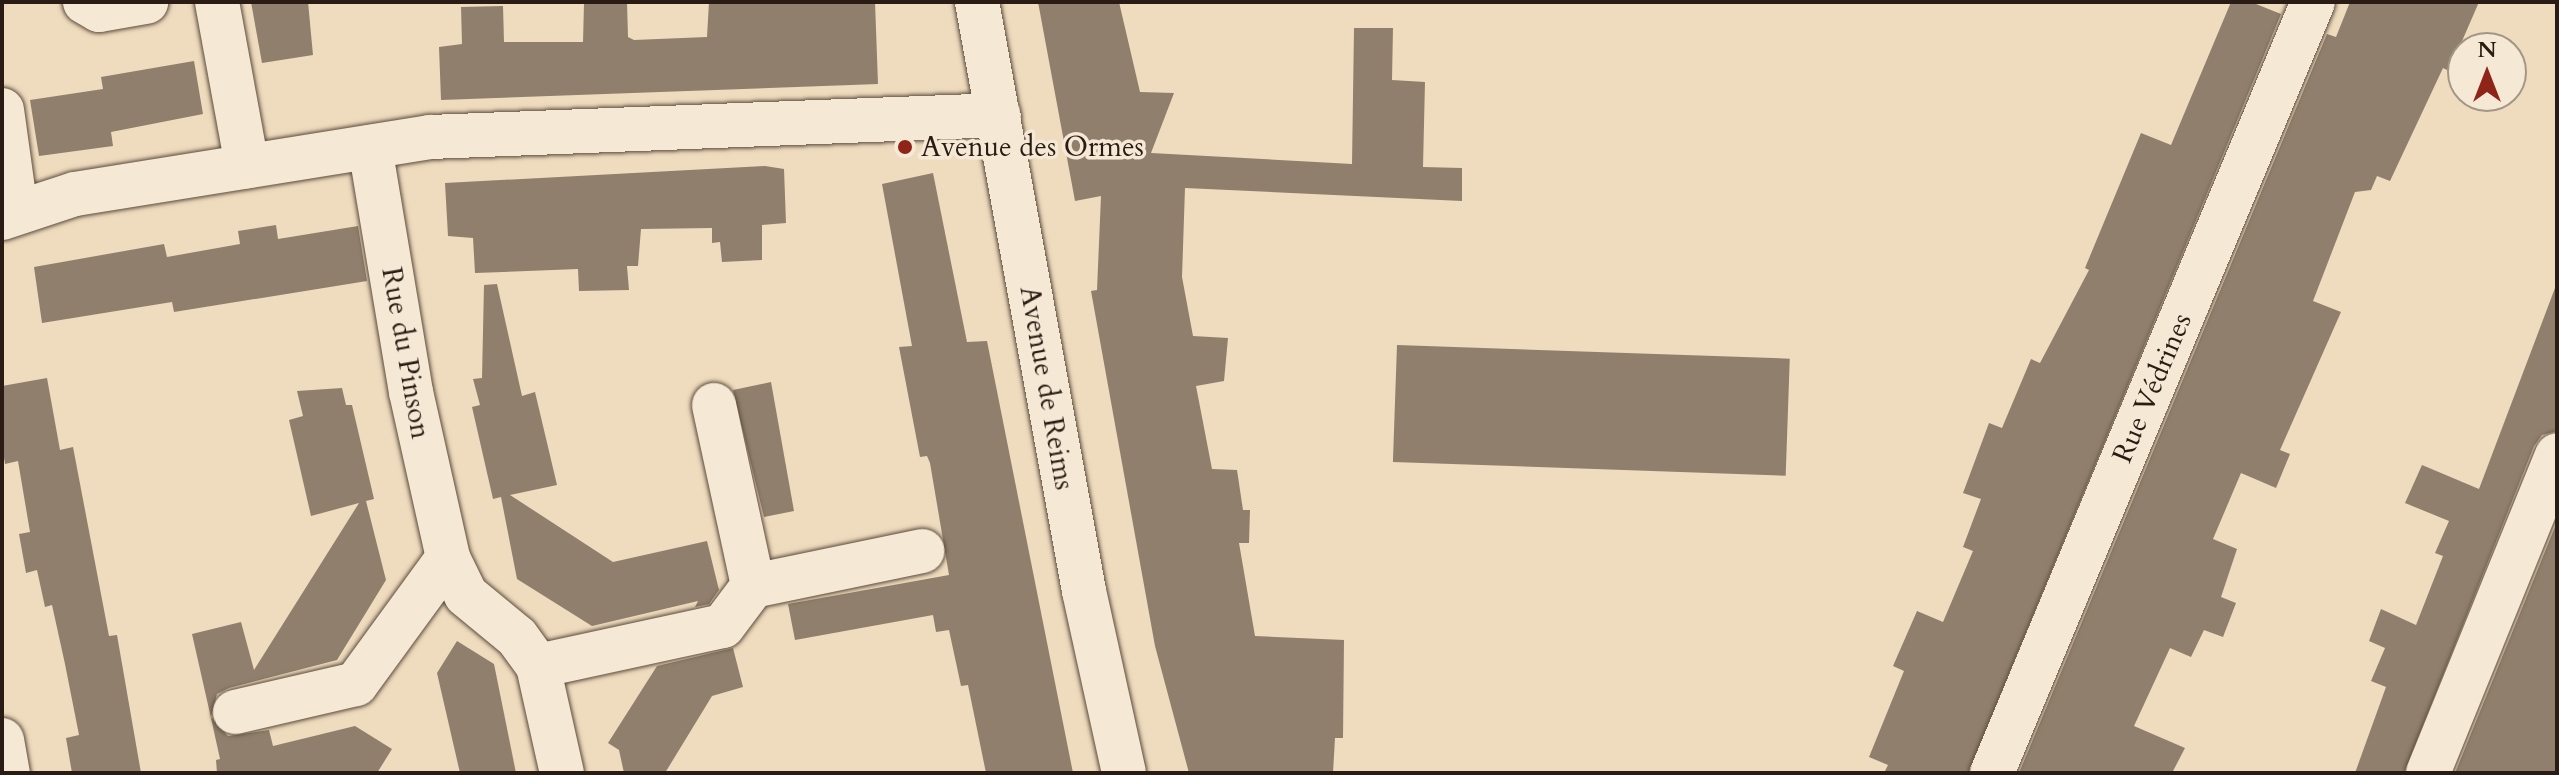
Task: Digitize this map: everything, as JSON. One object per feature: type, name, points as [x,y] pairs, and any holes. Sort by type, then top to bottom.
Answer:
[{"type":"street","points":[[85,2],[99,10],[146,2]]},
{"type":"street","points":[[217,2],[247,166]]},
{"type":"street","name":"Avenue de Reims","points":[[977,2],[1081,579],[1124,773]]},
{"type":"street","name":"Rue Védrines","points":[[1992,773],[2313,2]]},
{"type":"street","points":[[2,110],[9,215],[53,198],[445,136],[999,115]]},
{"type":"street","name":"Rue du Pinson","points":[[370,147],[411,392],[448,558],[466,595],[517,637],[538,666],[562,773]]},
{"type":"street","points":[[714,405],[753,586]]},
{"type":"street","points":[[2428,773],[2557,455]]},
{"type":"street","points":[[538,666],[723,626],[753,586],[922,551]]},
{"type":"street","points":[[235,712],[356,684],[448,558]]},
{"type":"street","points":[[2,740],[8,773]]},
{"type":"building","points":[[251,2],[308,2],[313,55],[262,63]]},
{"type":"building","points":[[627,2],[628,37],[634,40],[707,37],[709,2],[875,2],[878,84],[441,100],[439,47],[462,44],[461,7],[503,6],[504,42],[583,42],[584,4]]},
{"type":"building","points":[[1038,2],[1119,2],[1140,92],[1174,93],[1151,153],[1352,164],[1354,28],[1393,28],[1392,80],[1425,82],[1423,167],[1462,168],[1462,201],[1185,188],[1182,277],[1193,336],[1228,338],[1224,381],[1196,386],[1212,469],[1237,470],[1243,510],[1250,510],[1249,543],[1239,543],[1255,636],[1344,640],[1343,738],[1335,738],[1333,773],[1189,773],[1155,646],[1091,291],[1097,290],[1101,196],[1075,201]]},
{"type":"building","points":[[2231,2],[2251,2],[2281,14],[1968,773],[1884,773],[1888,765],[1869,757],[1904,671],[1893,666],[1917,611],[1943,622],[1973,551],[1963,547],[1981,499],[1963,493],[1989,423],[2002,428],[2031,359],[2040,363],[2089,270],[2085,268],[2141,133],[2171,145]]},
{"type":"building","points":[[2350,2],[2479,2],[2466,32],[2447,32],[2447,70],[2443,68],[2390,181],[2377,176],[2371,190],[2355,192],[2313,301],[2341,312],[2280,450],[2290,454],[2276,488],[2241,473],[2213,539],[2237,549],[2221,597],[2236,603],[2223,637],[2204,630],[2191,657],[2170,648],[2134,726],[2185,748],[2172,773],[2019,773],[2327,34],[2336,37]]},
{"type":"building","points":[[194,61],[203,114],[111,132],[113,146],[39,156],[30,100],[103,89],[101,77]]},
{"type":"building","points":[[765,166],[784,169],[786,223],[762,225],[762,260],[722,262],[720,242],[712,243],[712,228],[641,229],[638,266],[627,266],[629,290],[579,291],[578,269],[475,273],[473,238],[448,236],[445,183]]},
{"type":"building","points":[[933,173],[967,342],[987,341],[1073,773],[986,773],[968,685],[961,686],[949,630],[936,632],[933,615],[795,640],[788,604],[949,575],[930,463],[927,456],[920,457],[899,347],[912,346],[882,184]]},
{"type":"building","points":[[276,225],[278,239],[358,226],[367,281],[174,312],[172,302],[42,323],[34,267],[164,244],[167,257],[240,244],[238,231]]},
{"type":"building","points":[[497,284],[522,396],[535,392],[557,485],[510,495],[613,562],[707,541],[719,590],[709,604],[695,607],[698,601],[592,626],[517,579],[501,497],[493,499],[472,407],[480,405],[473,379],[482,378],[484,285]]},
{"type":"building","points":[[2555,288],[2557,431],[2542,435],[2534,446],[2404,773],[2355,773],[2386,687],[2371,681],[2385,648],[2369,641],[2381,609],[2416,625],[2443,556],[2435,553],[2449,521],[2405,503],[2422,465],[2479,489]]},
{"type":"building","points":[[1397,345],[1790,359],[1786,476],[1393,462]]},
{"type":"building","points":[[47,378],[60,450],[73,447],[109,636],[117,635],[141,773],[72,773],[66,738],[79,735],[65,664],[52,605],[45,607],[37,570],[26,573],[19,534],[30,532],[18,461],[5,464],[2,445],[2,386]]},
{"type":"building","points":[[771,382],[794,511],[764,517],[733,390]]},
{"type":"building","points":[[342,388],[346,405],[352,405],[374,499],[366,501],[386,580],[337,660],[229,688],[217,694],[211,717],[228,736],[269,730],[273,746],[355,726],[392,749],[377,773],[217,773],[216,760],[220,759],[192,634],[241,622],[254,670],[359,503],[311,516],[289,420],[303,416],[297,391]]},
{"type":"building","points":[[2557,522],[2557,773],[2455,773]]},
{"type":"building","points":[[457,641],[494,664],[516,773],[460,773],[437,673]]},
{"type":"building","points":[[733,648],[743,687],[712,696],[665,773],[624,773],[619,750],[608,743],[657,666]]},
{"type":"place","name":"Avenue des Ormes","points":[[905,147]]}]
